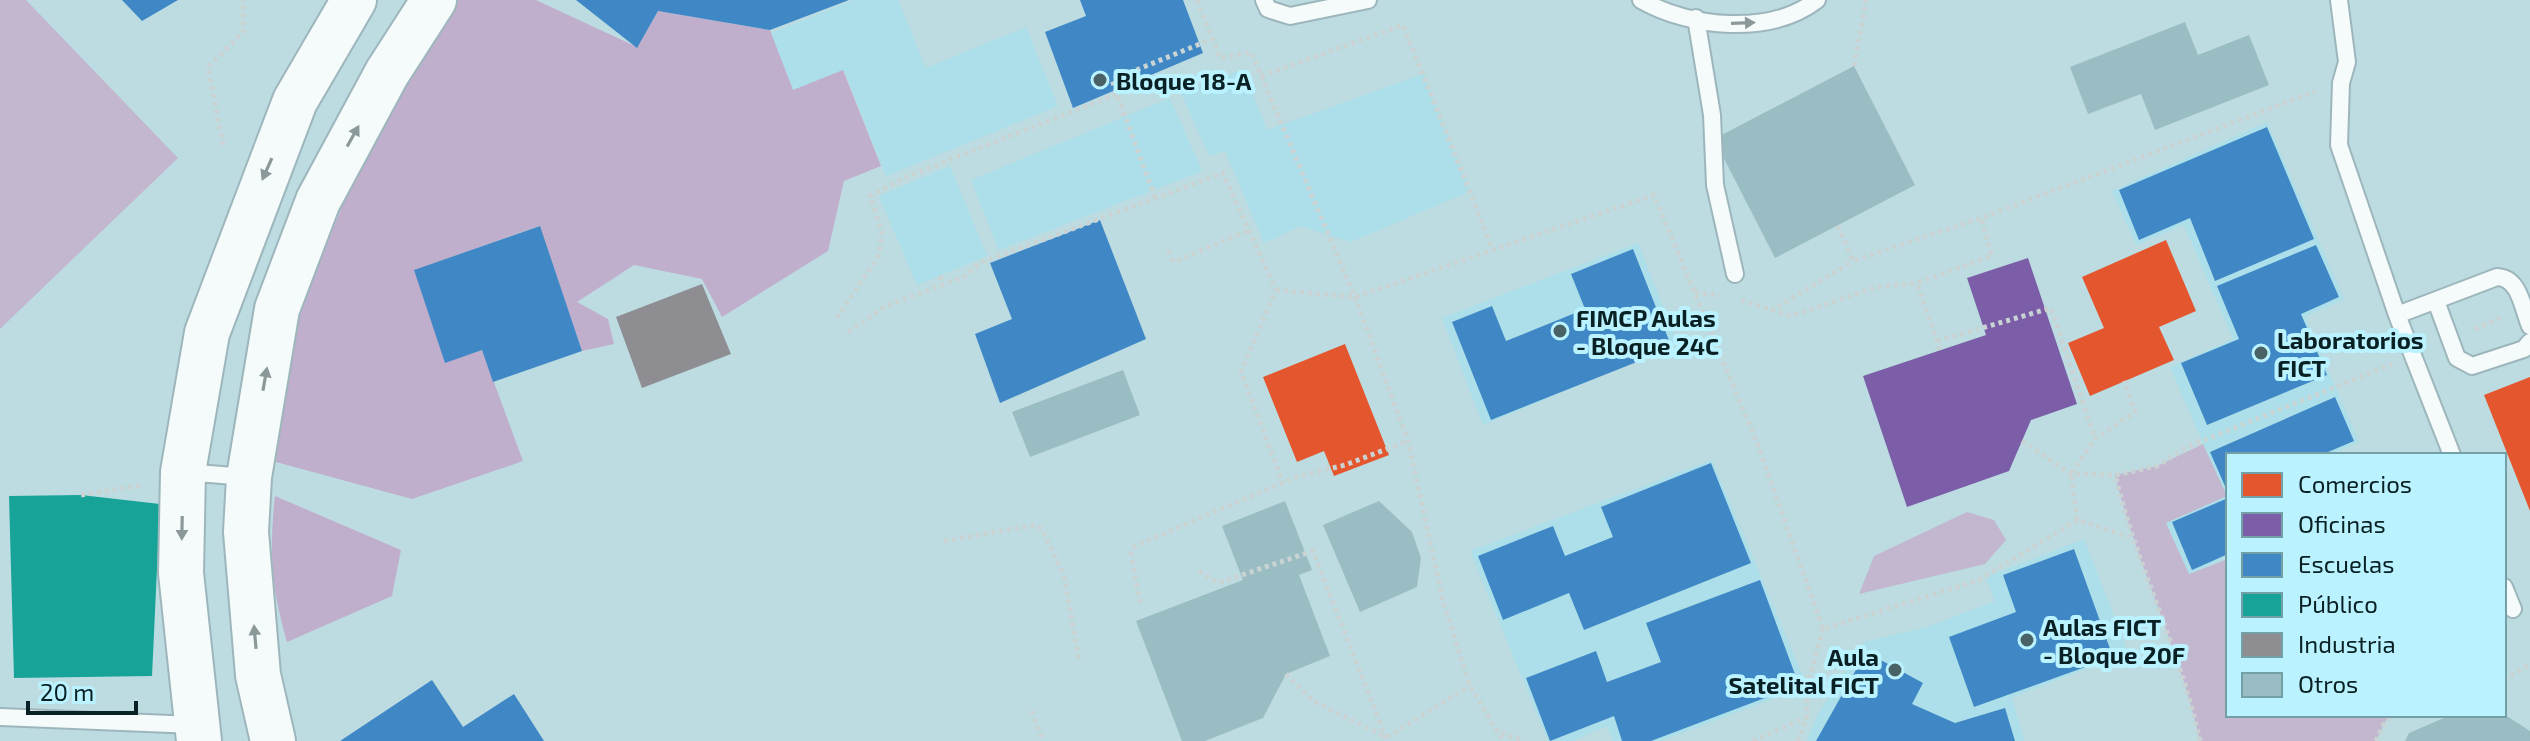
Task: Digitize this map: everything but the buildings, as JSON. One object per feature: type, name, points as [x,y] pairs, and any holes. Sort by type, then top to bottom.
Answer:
[{"type":"street","points":[[198,733],[181,573],[183,472],[207,333],[295,101],[354,0]]},
{"type":"street","points":[[273,741],[258,675],[246,532],[249,477],[277,309],[318,201],[387,73],[434,0]]},
{"type":"lane","points":[[1264,0],[1268,9],[1290,16],[1368,0]]},
{"type":"lane","points":[[1641,0],[1654,8],[1734,25],[1765,22],[1804,10],[1817,0]]},
{"type":"lane","points":[[2339,0],[2347,62],[2341,83],[2339,145],[2397,315],[2451,453]]},
{"type":"lane","points":[[1696,18],[1712,115],[1715,185],[1735,274]]},
{"type":"lane","points":[[2397,315],[2497,277],[2508,277],[2514,283],[2530,326]]},
{"type":"lane","points":[[2436,301],[2457,358],[2464,365],[2472,366],[2524,349],[2530,342]]},
{"type":"lane","points":[[183,472],[249,477]]},
{"type":"lane","points":[[2506,592],[2513,609]]},
{"type":"lane","points":[[0,717],[198,733]]},
{"type":"path","points":[[223,145],[208,67],[243,32],[243,0]]},
{"type":"path","points":[[1197,0],[1220,58],[1251,52],[1355,297],[1408,441],[1443,601],[1470,686],[1503,741]]},
{"type":"path","points":[[1854,66],[1866,0]]},
{"type":"path","points":[[1261,76],[1403,25],[1493,250]]},
{"type":"path","points":[[1155,198],[1112,80],[1212,39]]},
{"type":"path","points":[[1981,218],[1992,256],[1917,283],[1877,287],[1791,316],[1770,311],[1853,261],[1981,218],[2267,106],[2341,83]]},
{"type":"path","points":[[837,318],[879,255],[882,232],[870,196],[908,176],[1117,94]]},
{"type":"path","points":[[848,332],[886,306],[964,277],[980,263],[1223,173],[1276,290],[1241,372],[1283,483]]},
{"type":"path","points":[[1276,290],[1355,297],[1654,195],[1756,440],[1823,629],[1807,686],[1807,717],[1798,741]]},
{"type":"path","points":[[1838,226],[1853,261]]},
{"type":"path","points":[[1168,251],[1174,262],[1249,230]]},
{"type":"path","points":[[940,276],[943,283]]},
{"type":"path","points":[[1917,283],[1940,350]]},
{"type":"path","points":[[1937,341],[2051,308],[2095,439]]},
{"type":"path","points":[[2022,441],[2071,474],[2115,475],[2157,466],[2185,448],[2413,355]]},
{"type":"path","points":[[2077,520],[2071,474],[2095,439],[2135,412],[2124,381]]},
{"type":"path","points":[[1140,603],[1131,553],[1135,546],[1283,483],[1408,441]]},
{"type":"path","points":[[2115,475],[2130,537],[2160,611],[2200,741]]},
{"type":"path","points":[[1823,629],[1979,580],[2077,520],[2130,537]]},
{"type":"path","points":[[944,541],[1035,525],[1042,529],[1064,576],[1079,660]]},
{"type":"path","points":[[1199,571],[1218,583],[1313,551],[1387,739]]},
{"type":"path","points":[[2506,679],[2530,664]]},
{"type":"path","points":[[1286,674],[1313,701],[1387,739]]},
{"type":"path","points":[[1387,739],[1470,686]]},
{"type":"path","points":[[1032,711],[1043,741]]},
{"type":"path","points":[[1753,741],[1807,717]]},
{"type":"path","points":[[2376,741],[2386,720],[2393,717]]},
{"type":"path","points":[[1500,732],[1524,741]]},
{"type":"shaded area","points":[[0,0],[26,0],[178,158],[0,329]]},
{"type":"shaded area","points":[[441,0],[536,0],[637,47],[658,11],[770,30],[793,90],[843,70],[881,166],[844,181],[828,251],[722,317],[702,279],[634,265],[577,302],[608,319],[614,344],[582,351],[539,226],[415,270],[445,362],[482,350],[523,461],[412,499],[276,462],[295,320],[349,190]]},
{"type":"shaded area","points":[[853,0],[898,0],[926,68],[1026,27],[1058,106],[886,176],[844,70],[793,90],[770,34]]},
{"type":"shaded area","points":[[1243,69],[1267,130],[1423,74],[1470,191],[1351,242],[1301,226],[1264,243],[1225,151],[1209,156],[1181,93]]},
{"type":"shaded area","points":[[1170,98],[1202,171],[999,250],[971,180]]},
{"type":"shaded area","name":"Laboratorios FICT","points":[[2267,122],[2344,299],[2305,317],[2359,442],[2335,453],[2226,453],[2226,496],[2170,367],[2233,339],[2184,225],[2136,245],[2112,191]]},
{"type":"shaded area","points":[[950,166],[987,256],[917,285],[879,196]]},
{"type":"shaded area","name":"FIMCP Aulas - Bloque 24C","points":[[1638,243],[1678,344],[1483,425],[1442,318]]},
{"type":"shaded area","points":[[2203,444],[2226,494],[2166,523],[2189,574],[2226,560],[2226,717],[2393,717],[2386,720],[2376,741],[2200,741],[2192,707],[2115,475],[2157,466]]},
{"type":"shaded area","points":[[1712,460],[1807,686],[1661,741],[1613,741],[1607,726],[1573,741],[1548,741],[1470,551]]},
{"type":"shaded area","points":[[275,496],[401,550],[392,596],[287,642],[273,569]]},
{"type":"shaded area","name":"Laboratorios FICT","points":[[2226,496],[2226,558],[2189,574],[2166,523]]},
{"type":"shaded area","points":[[1967,512],[1994,520],[2006,540],[1985,564],[1859,594],[1874,556]]},
{"type":"shaded area","points":[[2084,539],[2128,652],[2012,698],[2024,741],[1807,741],[1818,714],[1864,642],[1927,627],[1995,601],[1986,577]]},
{"type":"place","name":"Bloque 18-A","points":[[1100,80]]},
{"type":"place","name":"FIMCP Aulas - Bloque 24C","points":[[1560,331]]},
{"type":"place","name":"Laboratorios FICT","points":[[2261,353]]},
{"type":"place","name":"Aulas FICT - Bloque 20F","points":[[2027,640]]},
{"type":"place","name":"Aula Satelital FICT","points":[[1895,670]]}]
